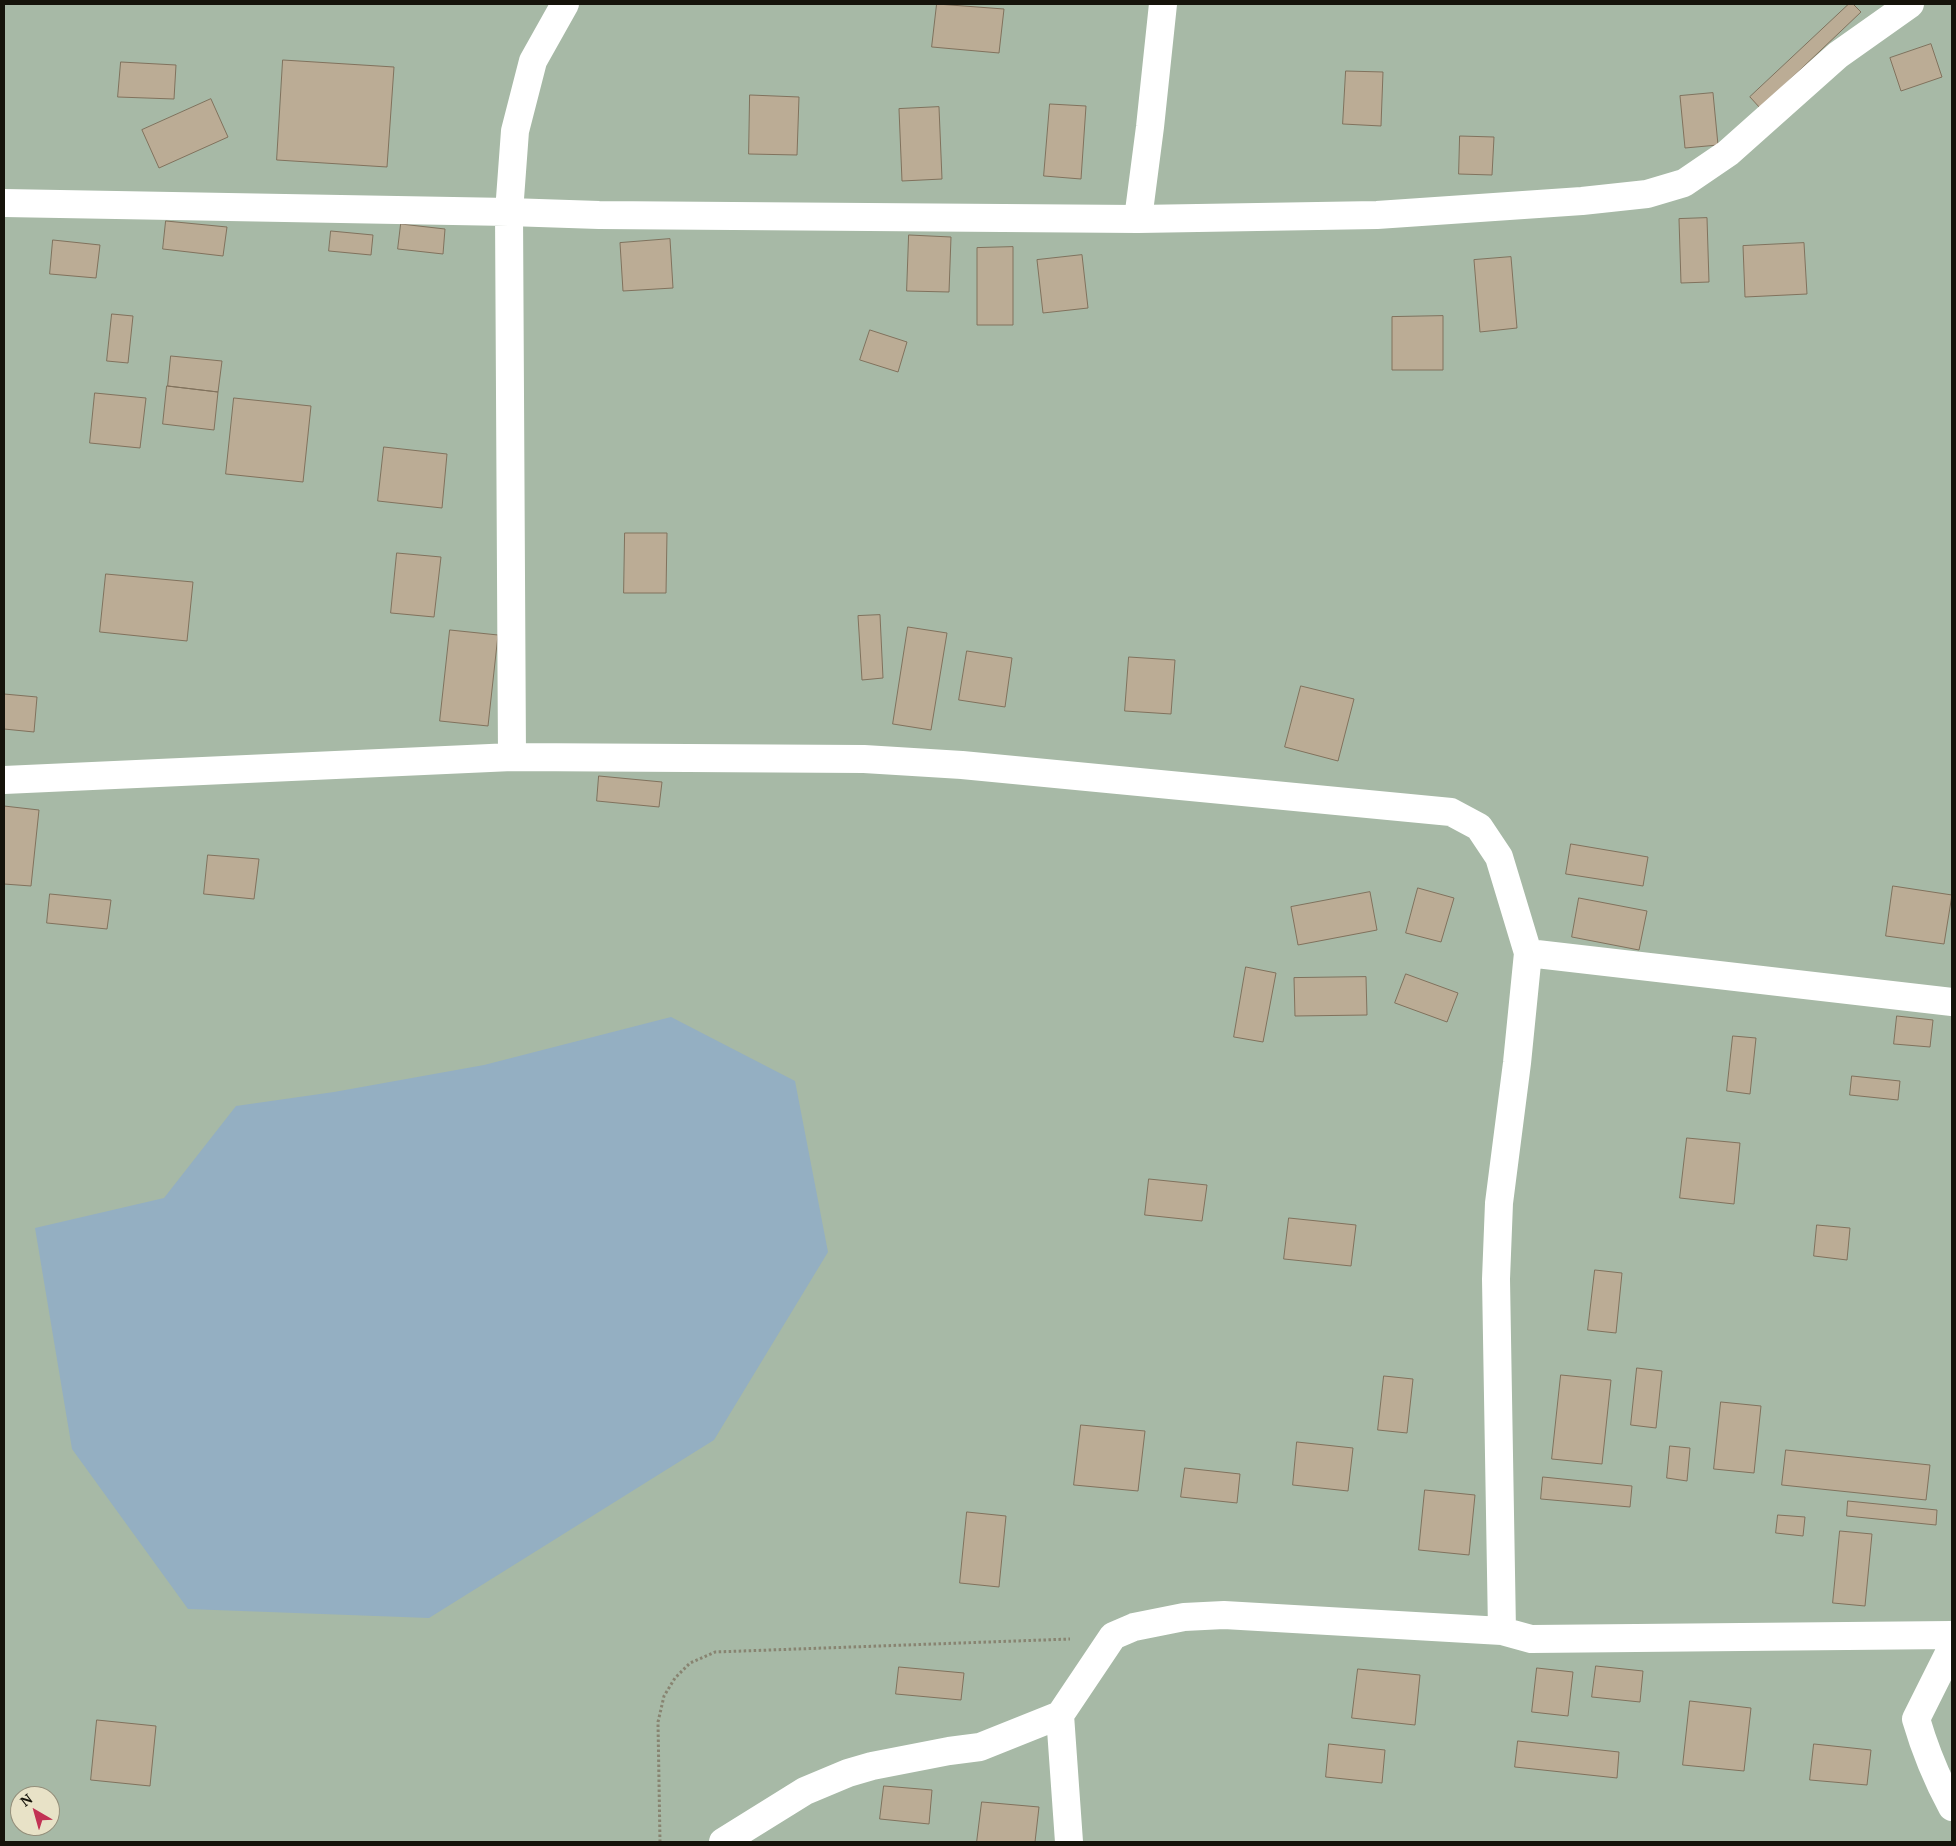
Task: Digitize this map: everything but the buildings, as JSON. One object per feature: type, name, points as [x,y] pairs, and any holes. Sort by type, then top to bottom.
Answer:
[{"type":"street","points":[[512,758],[509,212],[515,131],[533,61],[565,4]]},
{"type":"street","points":[[1138,219],[1163,4]]},
{"type":"street","points":[[4,203],[599,215],[1138,219],[1376,215],[1647,194],[1684,182],[1728,153],[1838,55],[1910,4]]},
{"type":"street","points":[[4,780],[512,758],[864,759],[962,765],[1452,812],[1479,826],[1499,857],[1528,952],[1499,1212],[1496,1279],[1502,1631]]},
{"type":"street","points":[[1528,952],[1952,1002]]},
{"type":"street","points":[[723,1842],[805,1791],[848,1773],[881,1764],[949,1751],[980,1748],[1060,1715],[1113,1636],[1134,1627],[1184,1617],[1224,1615],[1502,1631],[1531,1638],[1952,1635]]},
{"type":"street","points":[[1952,1648],[1916,1719],[1932,1765],[1952,1807]]},
{"type":"street","points":[[1060,1715],[1069,1842]]},
{"type":"path","points":[[660,1842],[658,1722],[664,1696],[675,1678],[690,1663],[715,1652],[1035,1642],[1113,1636]]},
{"type":"green space","points":[[4,4],[1952,4],[1952,1842],[4,1842]]},
{"type":"water","points":[[671,1017],[795,1081],[828,1252],[714,1440],[429,1618],[188,1609],[72,1449],[35,1228],[164,1198],[236,1106],[334,1092],[484,1065]]}]
